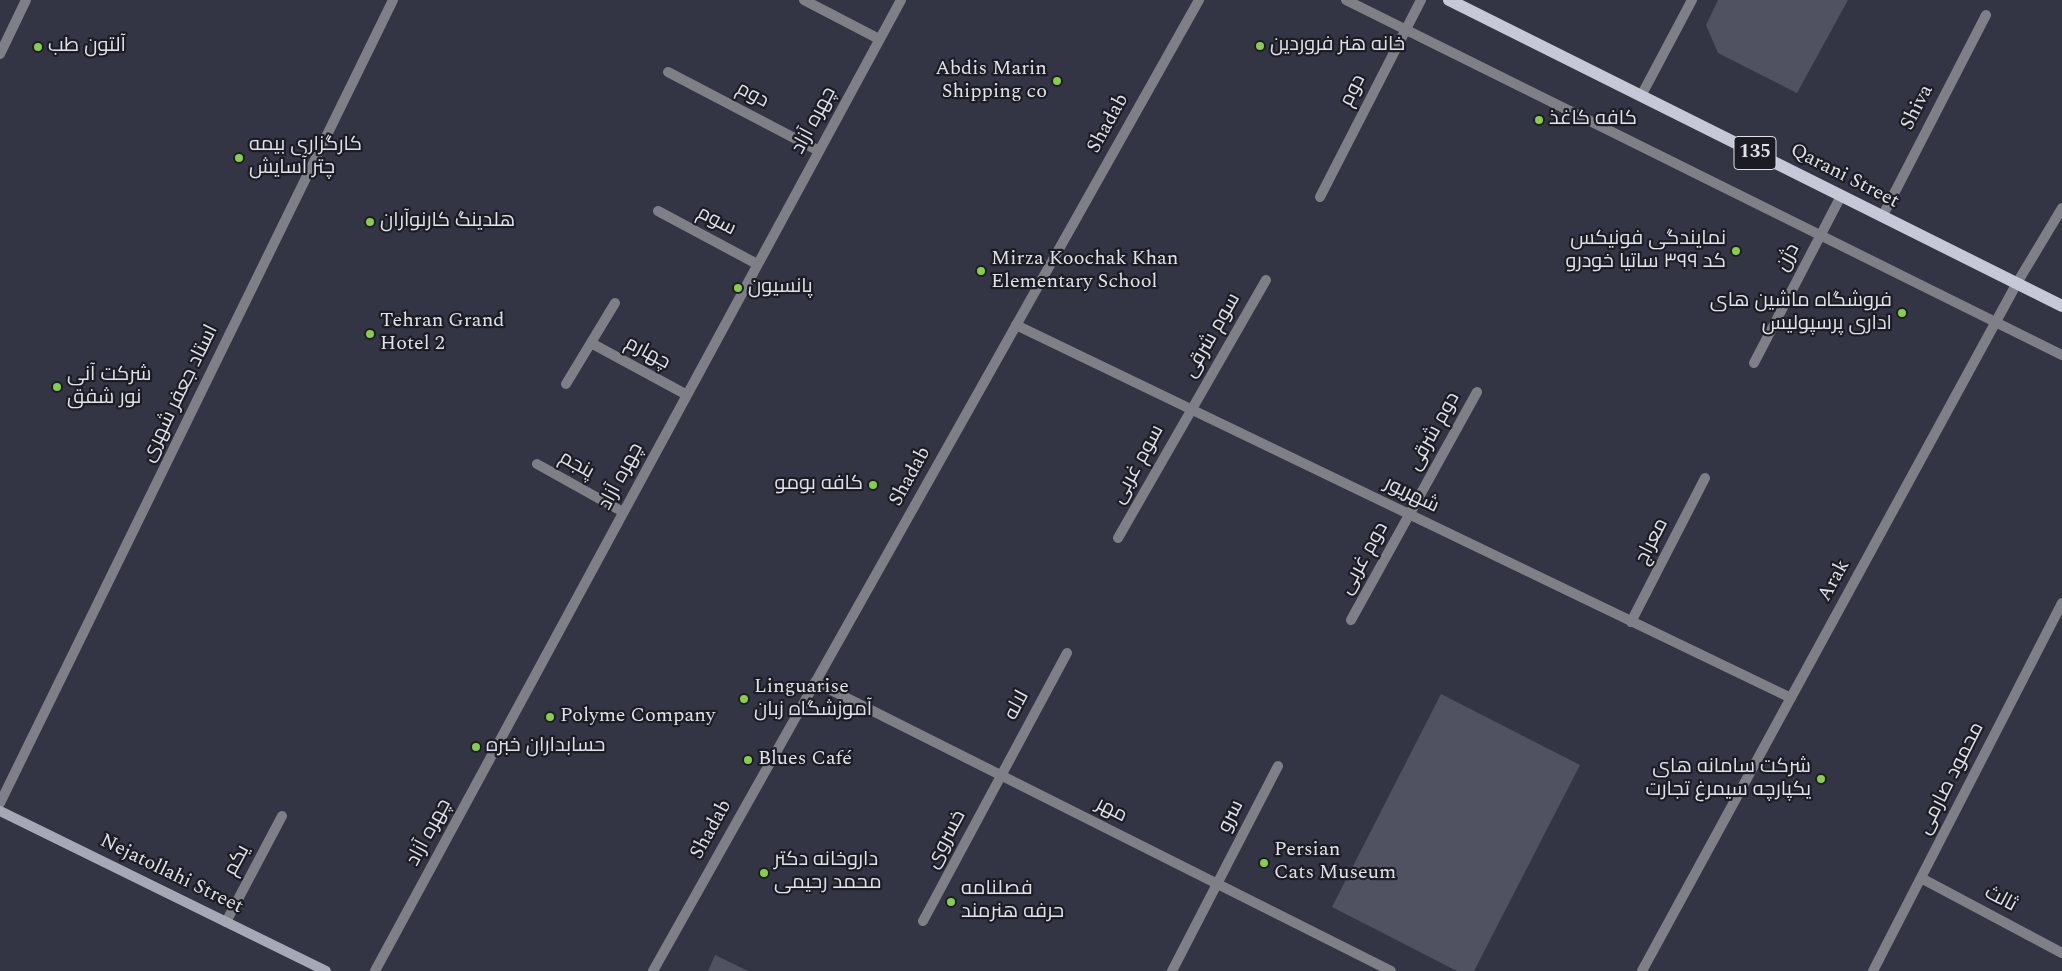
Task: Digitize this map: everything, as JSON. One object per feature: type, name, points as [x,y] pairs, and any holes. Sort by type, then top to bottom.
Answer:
[{"type":"main road","name":"Qarani Street","points":[[1449,0],[2062,306]]},
{"type":"main road","name":"Nejatollahi Street","points":[[0,811],[326,971]]},
{"type":"street","points":[[0,54],[26,0]]},
{"type":"street","name":"استاد جعفر شهری","points":[[0,803],[393,0]]},
{"type":"street","points":[[804,0],[879,39]]},
{"type":"street","name":"چهره آزاد","points":[[375,971],[901,0]]},
{"type":"street","name":"Shadab","points":[[653,971],[1199,0]]},
{"type":"street","points":[[1346,0],[2062,355]]},
{"type":"street","name":"دوم","points":[[1320,197],[1421,0]]},
{"type":"street","points":[[1641,96],[1692,0]]},
{"type":"street","name":"Shiva","points":[[1882,217],[1986,15]]},
{"type":"street","name":"دوم","points":[[668,72],[819,151]]},
{"type":"street","name":"دژن","points":[[1754,362],[1841,196]]},
{"type":"street","name":"Arak","points":[[1642,971],[2017,283],[2062,208]]},
{"type":"street","name":"سوم","points":[[658,211],[757,264]]},
{"type":"street","name":"سوم شرقی","points":[[1191,409],[1266,280]]},
{"type":"street","points":[[566,384],[615,303]]},
{"type":"street","name":"شهریور","points":[[1016,325],[1791,698]]},
{"type":"street","name":"چهارم","points":[[591,343],[687,395]]},
{"type":"street","name":"دوم شرقی","points":[[1409,515],[1477,392]]},
{"type":"street","name":"سوم غربی","points":[[1118,538],[1191,409]]},
{"type":"street","name":"پنجم","points":[[537,464],[624,512]]},
{"type":"street","name":"معراج","points":[[1631,622],[1705,478]]},
{"type":"street","name":"دوم غربی","points":[[1351,620],[1409,515]]},
{"type":"street","name":"محمود صارمی","points":[[1873,971],[2062,603]]},
{"type":"street","name":"لاله","points":[[1001,775],[1067,652]]},
{"type":"street","name":"مهر","points":[[816,682],[1391,971]]},
{"type":"street","name":"سرو","points":[[1172,971],[1278,766]]},
{"type":"street","name":"خسروی","points":[[923,921],[1001,775]]},
{"type":"street","name":"یکم","points":[[226,922],[282,816]]},
{"type":"street","name":"ثالث","points":[[1921,878],[2062,953]]},
{"type":"building","points":[[1718,0],[1848,0],[1797,93],[1718,53],[1706,25]]},
{"type":"building","points":[[1441,694],[1580,765],[1474,971],[1457,971],[1332,907]]},
{"type":"building","points":[[715,955],[748,971],[708,971]]},
{"type":"place","name":"خانه هنر فروردین","points":[[1260,46]]},
{"type":"place","name":"آلتون طب","points":[[38,47]]},
{"type":"place","name":"Abdis Marin Shipping co","points":[[1057,81]]},
{"type":"place","name":"کافه کاغذ","points":[[1539,120]]},
{"type":"place","name":"کارگزاری بیمه چتر آسایش","points":[[239,158]]},
{"type":"place","name":"هلدینگ کارنوآران","points":[[370,222]]},
{"type":"place","name":"نمایندگی فونیکس کد ۳۹۹ ساتیا خودرو","points":[[1736,251]]},
{"type":"place","name":"Mirza Koochak Khan Elementary School","points":[[981,271]]},
{"type":"place","name":"پانسیون","points":[[738,288]]},
{"type":"place","name":"فروشگاه ماشین های اداری پرسپولیس","points":[[1902,313]]},
{"type":"place","name":"Tehran Grand Hotel 2","points":[[370,334]]},
{"type":"place","name":"شرکت آنی نور شفق","points":[[57,387]]},
{"type":"place","name":"کافه بومو","points":[[873,485]]},
{"type":"place","name":"Linguarise آموزشگاه زبان","points":[[744,699]]},
{"type":"place","name":"Polyme Company","points":[[550,717]]},
{"type":"place","name":"حسابداران خبره","points":[[476,747]]},
{"type":"place","name":"Blues Café","points":[[748,760]]},
{"type":"place","name":"شرکت سامانه های یکپارچه سیمرغ تجارت","points":[[1821,779]]},
{"type":"place","name":"Persian Cats Museum","points":[[1264,863]]},
{"type":"place","name":"داروخانه دکتر محمد رحیمی","points":[[764,873]]},
{"type":"place","name":"فصلنامه حرفه هنرمند","points":[[951,902]]}]
